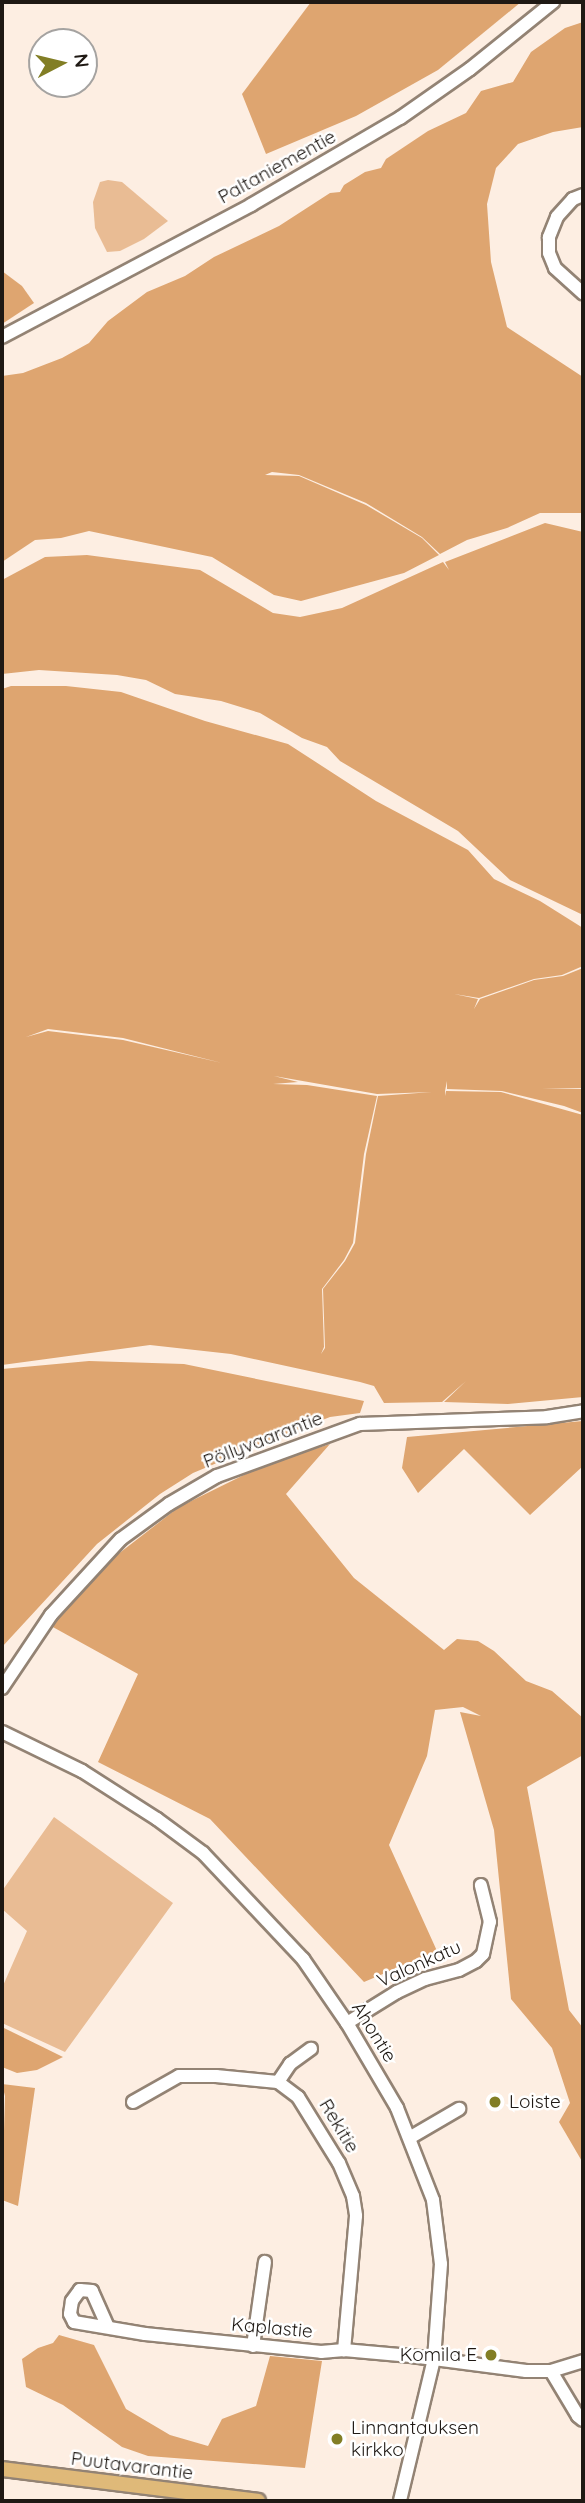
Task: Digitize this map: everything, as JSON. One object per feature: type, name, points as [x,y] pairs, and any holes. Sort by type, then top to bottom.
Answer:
[{"type":"main road","name":"Puutavarantie","points":[[2,2469],[258,2501]]},
{"type":"street","name":"Paltaniementie","points":[[2,337],[251,205],[400,118],[470,69],[553,2]]},
{"type":"street","points":[[583,195],[573,200],[557,217],[550,237],[549,253],[555,268],[583,293]]},
{"type":"street","name":"Pöllyvaarantie","points":[[2,1688],[51,1615],[121,1539],[169,1504],[217,1476],[257,1459],[360,1424],[547,1417],[583,1411]]},
{"type":"street","name":"Ahontie","points":[[2,1732],[82,1771],[204,1853],[293,1947],[347,2023],[385,2085],[411,2137],[433,2200],[441,2285],[434,2359],[400,2501]]},
{"type":"street","name":"Valonkatu","points":[[347,2023],[397,1992],[425,1979],[459,1970],[483,1954],[490,1922],[481,1885]]},
{"type":"street","points":[[133,2102],[179,2076],[216,2076],[278,2082],[290,2064],[311,2049]]},
{"type":"street","name":"Rekitie","points":[[278,2082],[304,2105],[339,2163],[353,2196],[356,2216],[344,2350]]},
{"type":"street","points":[[411,2137],[459,2109]]},
{"type":"street","points":[[253,2346],[265,2262]]},
{"type":"street","name":"Kaplastie","points":[[107,2325],[145,2334],[253,2346],[321,2352],[344,2350],[516,2370],[551,2371],[583,2361]]},
{"type":"street","points":[[551,2371],[578,2417],[583,2420]]},
{"type":"shaded area","points":[[311,2],[521,2],[438,70],[356,116],[266,154],[242,94]]},
{"type":"shaded area","points":[[583,22],[583,127],[553,132],[518,144],[496,168],[487,204],[491,262],[507,327],[583,377],[583,513],[540,513],[507,528],[467,540],[440,554],[422,537],[366,503],[299,475],[272,472],[265,475],[299,476],[366,505],[422,538],[439,555],[404,573],[301,601],[274,595],[212,557],[89,531],[61,538],[35,540],[2,562],[2,376],[23,373],[62,358],[89,343],[108,321],[147,292],[185,276],[214,257],[279,226],[330,193],[340,192],[344,185],[365,172],[381,168],[386,159],[428,131],[466,113],[481,91],[513,82],[531,52],[565,28]]},
{"type":"shaded area","points":[[100,182],[122,182],[168,221],[144,239],[120,251],[107,252],[95,228],[93,202]]},
{"type":"shaded area","points":[[2,271],[22,286],[34,303],[2,324]]},
{"type":"shaded area","points":[[545,523],[583,532],[583,915],[510,880],[458,831],[340,761],[327,747],[302,738],[260,713],[221,701],[175,694],[146,680],[117,675],[39,670],[2,674],[2,580],[45,557],[87,555],[200,570],[273,613],[300,617],[342,608],[443,562],[449,570],[445,562]]},
{"type":"shaded area","points":[[11,686],[66,686],[121,692],[205,721],[288,744],[376,801],[468,850],[494,879],[540,901],[583,928],[583,966],[562,975],[534,979],[479,998],[454,994],[478,999],[474,1009],[480,999],[534,980],[563,976],[583,968],[583,1088],[542,1088],[583,1089],[583,1113],[502,1091],[447,1089],[447,1081],[445,1091],[446,1096],[446,1091],[501,1092],[583,1115],[583,1397],[508,1404],[444,1402],[466,1381],[442,1402],[384,1403],[374,1386],[360,1382],[231,1354],[150,1345],[2,1365],[2,689]],"holes":[[[48,1029],[123,1038],[222,1063],[123,1040],[48,1031],[26,1037]],[[274,1076],[377,1094],[432,1092],[378,1096],[366,1154],[355,1243],[345,1261],[323,1289],[325,1348],[321,1354],[324,1347],[322,1289],[353,1243],[364,1154],[377,1096],[307,1085],[273,1084],[298,1082]]]},
{"type":"shaded area","points":[[89,1361],[184,1364],[364,1401],[360,1413],[330,1417],[269,1441],[193,1473],[160,1494],[97,1544],[2,1647],[2,1369]]},
{"type":"shaded area","points":[[583,1421],[583,1466],[530,1515],[464,1449],[418,1493],[402,1468],[407,1437]]},
{"type":"shaded area","points":[[330,1444],[286,1494],[354,1578],[444,1650],[457,1639],[478,1641],[494,1651],[526,1681],[552,1691],[583,1718],[583,1755],[527,1787],[569,2010],[583,2028],[583,2163],[559,2122],[570,2103],[552,2048],[511,1999],[494,1830],[460,1712],[481,1716],[463,1707],[435,1710],[427,1756],[389,1845],[437,1951],[364,1982],[210,1819],[98,1762],[138,1674],[51,1626],[113,1558],[179,1507],[262,1466]]},
{"type":"shaded area","points":[[54,1817],[173,1903],[65,2052],[2,2023],[2,1988],[27,1931],[2,1909],[2,1891]]},
{"type":"shaded area","points":[[2,2027],[63,2057],[37,2070],[17,2073],[2,2067]]},
{"type":"shaded area","points":[[2,2084],[35,2088],[18,2206],[2,2200],[5,2096]]},
{"type":"shaded area","points":[[59,2335],[94,2345],[126,2409],[170,2435],[208,2446],[222,2419],[256,2406],[270,2356],[322,2361],[305,2468],[148,2456],[122,2447],[63,2405],[26,2387],[22,2359],[38,2348],[53,2343]]},
{"type":"place","name":"Loiste","points":[[495,2102]]},
{"type":"place","name":"Komila E","points":[[491,2355]]},
{"type":"place","name":"Linnantauksen kirkko","points":[[337,2439]]}]
